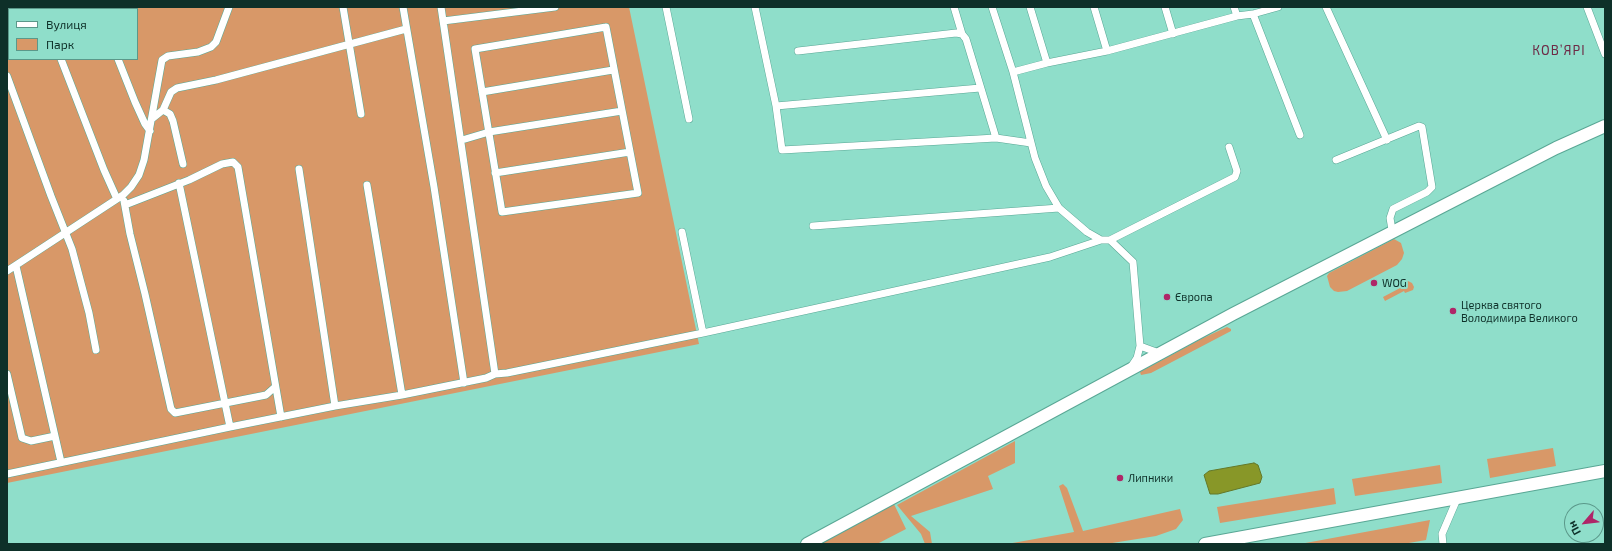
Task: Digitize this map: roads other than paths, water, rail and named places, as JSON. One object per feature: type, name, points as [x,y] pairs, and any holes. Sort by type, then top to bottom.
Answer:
[{"type":"highway","points":[[807,544],[1130,368],[1392,230],[1556,148],[1605,126]]},
{"type":"highway","points":[[1205,544],[1605,471]]},
{"type":"street","points":[[7,271],[120,197],[131,187],[139,175],[144,160],[153,118],[162,60],[168,56],[198,52],[211,47],[216,42],[229,7]]},
{"type":"street","points":[[343,7],[361,114]]},
{"type":"street","points":[[403,7],[434,187],[464,382]]},
{"type":"street","points":[[441,7],[462,140],[495,374]]},
{"type":"street","points":[[443,21],[555,7]]},
{"type":"street","points":[[666,7],[689,119]]},
{"type":"street","points":[[755,7],[776,106],[782,150],[996,138],[1032,143]]},
{"type":"street","points":[[954,7],[962,34],[966,39],[996,138]]},
{"type":"street","points":[[992,7],[1040,173],[1059,208],[1087,232],[1101,240]]},
{"type":"street","points":[[1030,7],[1047,63]]},
{"type":"street","points":[[1094,7],[1107,51]]},
{"type":"street","points":[[1165,7],[1173,34]]},
{"type":"street","points":[[1234,7],[1237,16]]},
{"type":"street","points":[[1012,72],[1047,63],[1107,51],[1237,16],[1253,14],[1277,7]]},
{"type":"street","points":[[1326,7],[1387,140]]},
{"type":"street","points":[[1587,7],[1605,54]]},
{"type":"street","points":[[1253,14],[1300,135]]},
{"type":"street","points":[[606,27],[638,193],[502,212],[482,92],[475,49],[606,27]]},
{"type":"street","points":[[153,118],[163,110],[171,92],[178,88],[216,80],[406,29]]},
{"type":"street","points":[[798,51],[956,33],[962,34]]},
{"type":"street","points":[[61,60],[104,170],[125,205],[130,234],[146,294],[171,409],[175,413],[266,395],[275,387]]},
{"type":"street","points":[[118,60],[135,102],[145,124],[150,131]]},
{"type":"street","points":[[482,92],[614,70]]},
{"type":"street","points":[[7,76],[72,249],[96,350]]},
{"type":"street","points":[[776,106],[980,88]]},
{"type":"street","points":[[163,110],[170,114],[173,121],[183,164]]},
{"type":"street","points":[[462,140],[489,132],[622,111]]},
{"type":"street","points":[[1336,160],[1419,126],[1422,127],[1432,187],[1427,192],[1393,209],[1390,218],[1392,230]]},
{"type":"street","points":[[7,474],[230,427],[486,378],[495,374],[507,374],[703,333],[1050,257],[1101,240],[1110,240],[1235,177],[1237,171],[1228,147]]},
{"type":"street","points":[[495,173],[630,152]]},
{"type":"street","points":[[125,205],[228,162],[233,162],[238,167],[280,417]]},
{"type":"street","points":[[299,169],[336,406]]},
{"type":"street","points":[[179,183],[230,427]]},
{"type":"street","points":[[367,184],[402,395]]},
{"type":"street","points":[[813,226],[1059,208]]},
{"type":"street","points":[[682,232],[703,333]]},
{"type":"street","points":[[1110,240],[1133,262],[1140,346],[1137,358],[1130,368]]},
{"type":"street","points":[[16,266],[61,462]]},
{"type":"street","points":[[1140,346],[1159,353]]},
{"type":"street","points":[[7,374],[22,438],[31,441],[55,436]]},
{"type":"street","points":[[1443,544],[1442,534],[1456,499]]},
{"type":"place","name":"WOG","points":[[1374,283]]},
{"type":"place","name":"Європа","points":[[1167,297]]},
{"type":"place","name":"Церква святого Володимира Великого","points":[[1453,311]]},
{"type":"place","name":"Липники","points":[[1120,478]]},
{"type":"district","name":"КОВ’ЯРІ","points":[[1559,51]]}]
